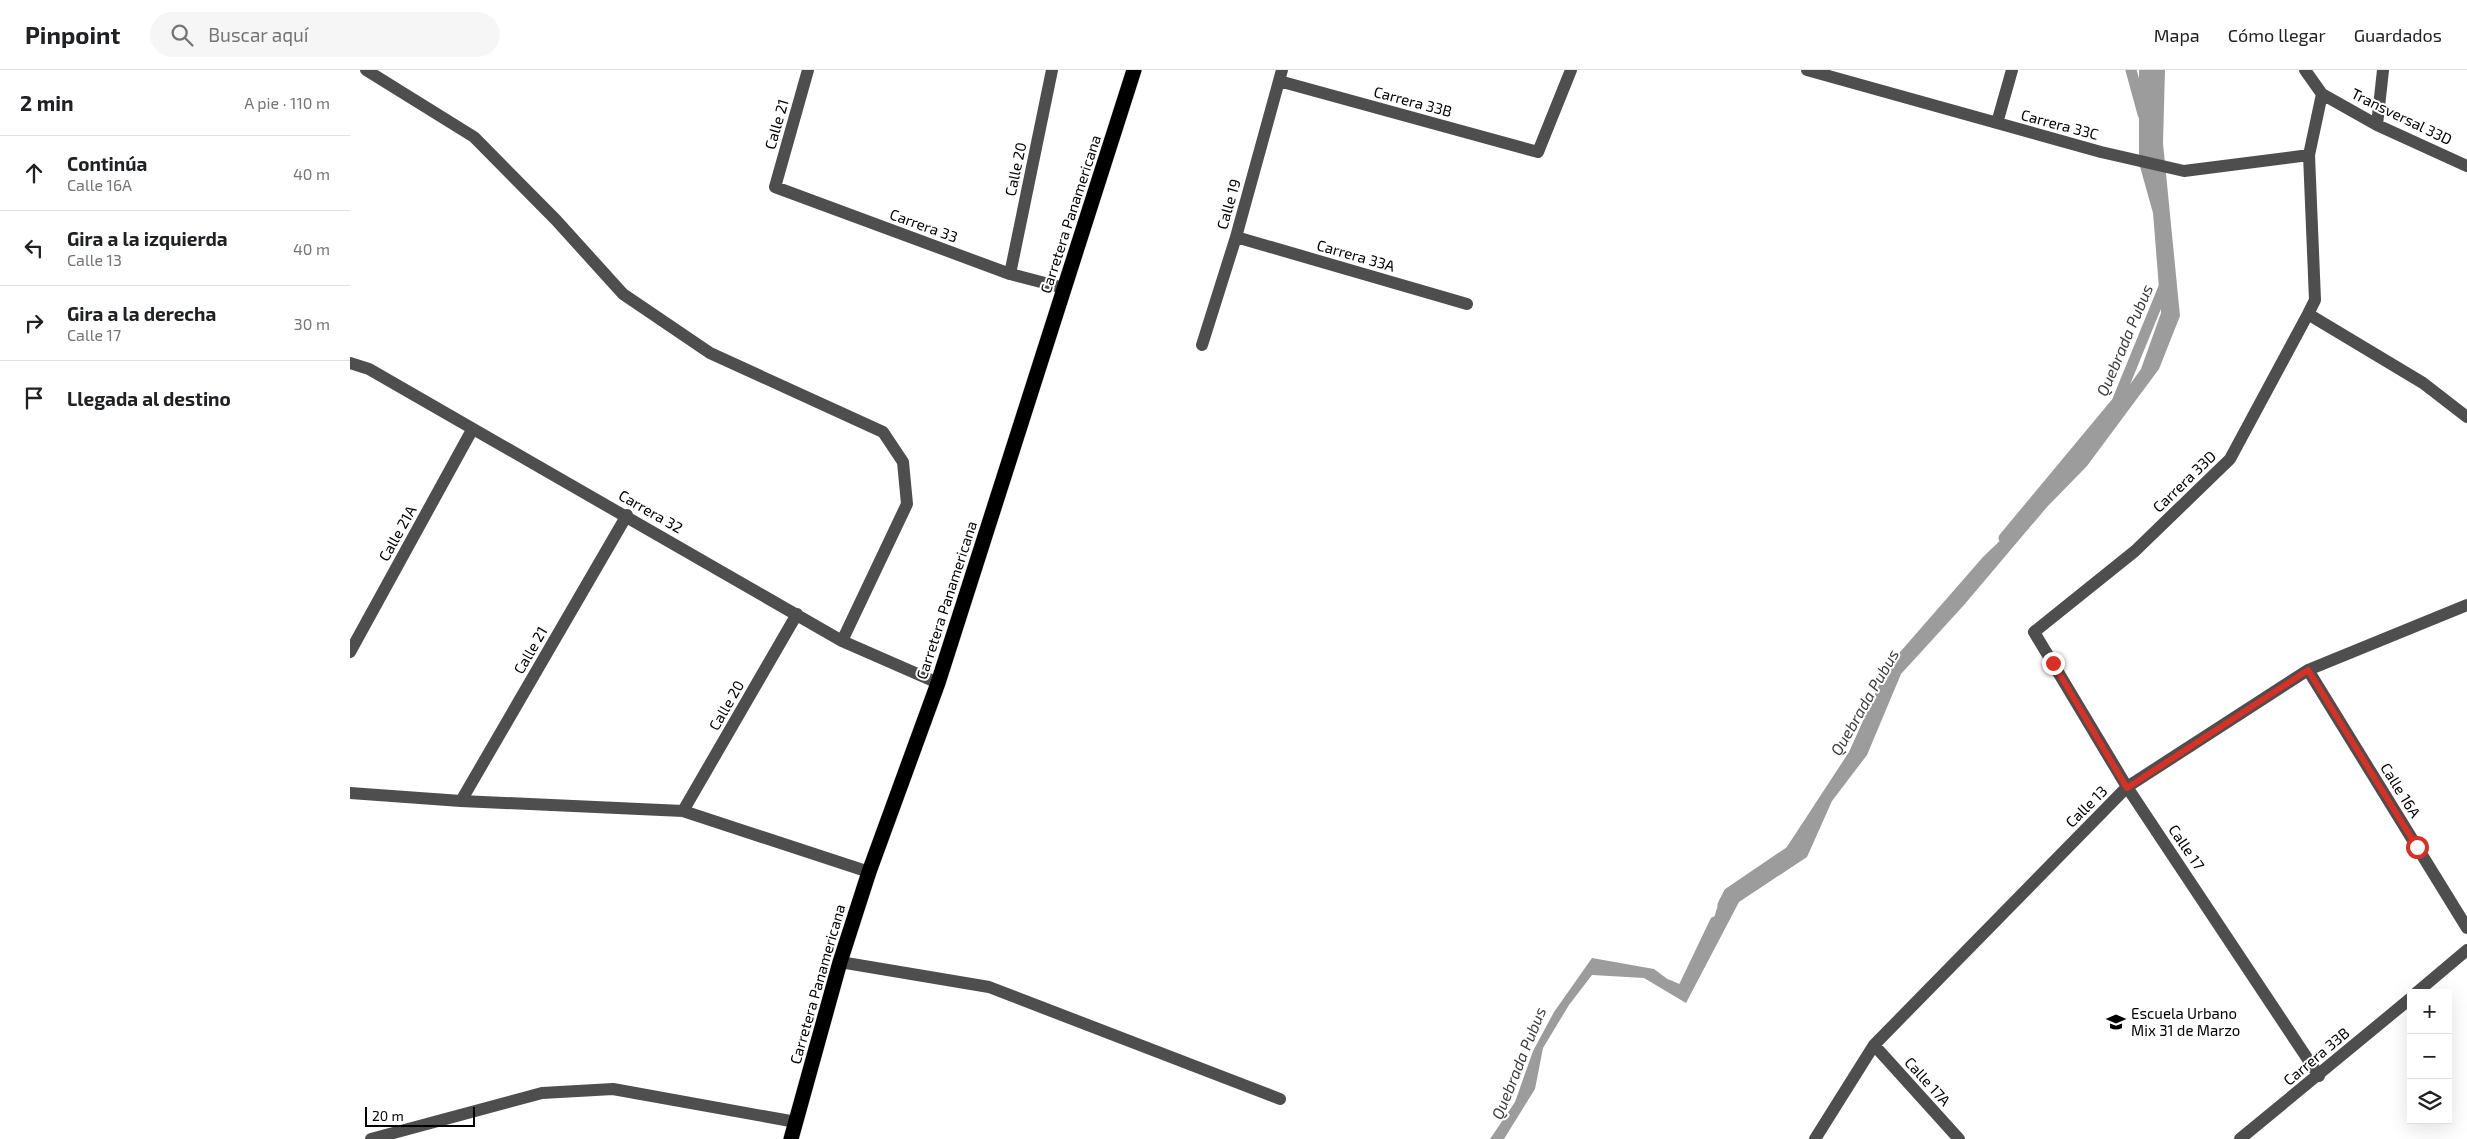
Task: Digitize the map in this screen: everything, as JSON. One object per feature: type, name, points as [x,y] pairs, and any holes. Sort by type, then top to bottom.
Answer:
[{"type":"highway","name":"Carretera Panamericana","points":[[791,1139],[840,962],[869,872],[938,683],[1134,70]]},
{"type":"street","points":[[366,70],[474,137],[556,220],[623,294],[710,352],[883,432],[904,462],[907,504],[842,641]]},
{"type":"street","name":"Calle 21","points":[[775,187],[808,70]]},
{"type":"street","name":"Calle 20","points":[[1010,274],[1052,70]]},
{"type":"street","name":"Carrera 33B","points":[[1281,75],[1538,152],[1571,70]]},
{"type":"street","name":"Carrera 33C","points":[[1807,70],[2101,152],[2184,171],[2309,154]]},
{"type":"street","points":[[1997,123],[2012,70]]},
{"type":"street","name":"Transversal 33D","points":[[2305,70],[2322,94],[2377,125],[2467,166]]},
{"type":"street","points":[[2377,125],[2383,70]]},
{"type":"street","name":"Calle 19","points":[[1202,346],[1236,237],[1281,75]]},
{"type":"street","name":"Carrera 33D","points":[[2034,632],[2135,551],[2230,459],[2308,314],[2315,300],[2309,154],[2322,94]]},
{"type":"street","name":"Carrera 33","points":[[775,187],[1010,274],[1064,288]]},
{"type":"street","name":"Carrera 33A","points":[[1236,237],[1467,304]]},
{"type":"street","points":[[2308,314],[2423,383],[2467,417]]},
{"type":"street","name":"Carrera 32","points":[[350,363],[369,369],[472,430],[627,516],[842,641],[938,683]]},
{"type":"street","name":"Calle 21A","points":[[350,652],[472,430]]},
{"type":"street","name":"Calle 21","points":[[460,802],[627,516]]},
{"type":"street","name":"Calle 13","points":[[1815,1139],[1874,1045],[2127,788],[2308,670],[2467,605]]},
{"type":"street","name":"Calle 20","points":[[683,811],[797,614]]},
{"type":"street","name":"Calle 17","points":[[2034,632],[2127,788],[2319,1076]]},
{"type":"street","name":"Calle 16A","points":[[2308,670],[2467,928]]},
{"type":"street","points":[[350,794],[460,802],[683,811],[869,872]]},
{"type":"street","points":[[2421,989],[2467,950]]},
{"type":"street","points":[[840,962],[989,987],[1280,1099]]},
{"type":"street","name":"Carrera 33B","points":[[2240,1139],[2319,1076],[2407,1001]]},
{"type":"street","name":"Calle 17A","points":[[1874,1045],[1959,1139]]},
{"type":"street","points":[[372,1139],[542,1093],[613,1089],[796,1122]]},
{"type":"shaded area","points":[[2139,70],[2165,70],[2163,143],[2180,316],[2159,369],[2087,466],[2047,507],[1964,605],[1901,674],[1867,755],[1832,801],[1807,857],[1739,902],[1686,1003],[1644,978],[1592,975],[1569,1005],[1543,1048],[1535,1089],[1504,1139],[1490,1139],[1515,1102],[1533,1051],[1554,1012],[1592,958],[1654,969],[1682,990],[1704,949],[1720,899],[1779,859],[1849,752],[1887,667],[1983,557],[2032,510],[2108,415],[2141,369],[2161,313],[2153,213],[2139,163]]},
{"type":"waterway","name":"Quebrada Pubus","points":[[2131,70],[2143,114]]},
{"type":"waterway","name":"Quebrada Pubus","points":[[2004,538],[2117,402],[2166,282]]},
{"type":"waterway","name":"Quebrada Pubus","points":[[1723,905],[1729,893],[1791,851]]},
{"type":"waterway","name":"Quebrada Pubus","points":[[1668,985],[1682,991],[1715,922]]},
{"type":"place","name":"Escuela Urbano Mix 31 de Marzo","points":[[2116,1022]]},
{"type":"route","points":[[2053,663],[2127,788],[2308,670],[2417,847]]}]
